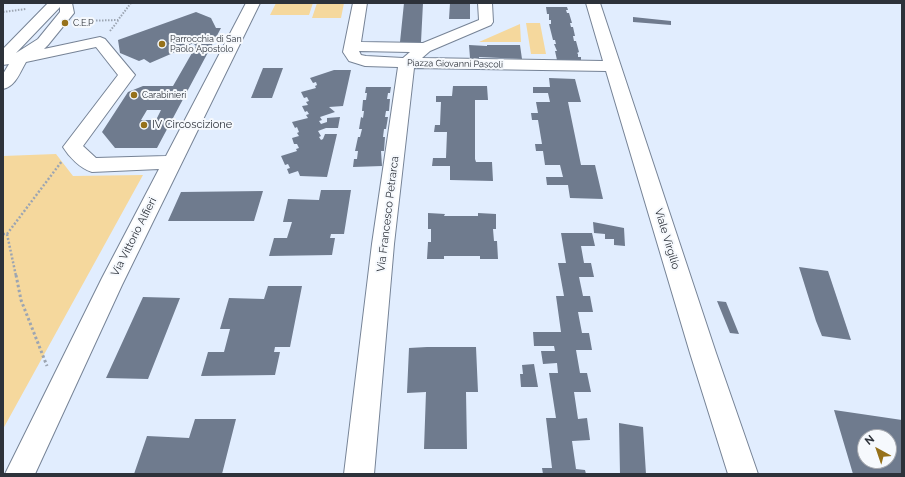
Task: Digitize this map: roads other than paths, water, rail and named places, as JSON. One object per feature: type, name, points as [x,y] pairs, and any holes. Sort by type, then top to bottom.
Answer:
[{"type":"street","points":[[3,84],[9,78],[18,52],[56,3]]},
{"type":"street","points":[[3,59],[43,42],[67,13],[65,3]]},
{"type":"street","name":"Via Vittorio Alfieri","points":[[20,474],[110,285],[253,3]]},
{"type":"street","points":[[360,3],[352,46],[425,48]]},
{"type":"street","points":[[407,63],[425,48],[486,22],[485,3]]},
{"type":"street","name":"Viale Virgilio","points":[[593,3],[703,353],[743,474]]},
{"type":"street","points":[[18,52],[100,42],[127,75],[72,147],[92,165],[172,162]]},
{"type":"street","name":"Piazza Giovanni Pascoli","points":[[352,46],[351,52],[355,58],[365,61],[613,66]]},
{"type":"street","name":"Via Francesco Petrarca","points":[[359,474],[383,244],[407,63]]},
{"type":"place","name":"C.E.P","points":[[65,23]]},
{"type":"place","name":"Parrocchia di San Paolo Apostolo","points":[[162,44]]},
{"type":"place","name":"Carabinieri","points":[[134,95]]},
{"type":"place","name":"IV Circoscizione","points":[[144,125]]}]
